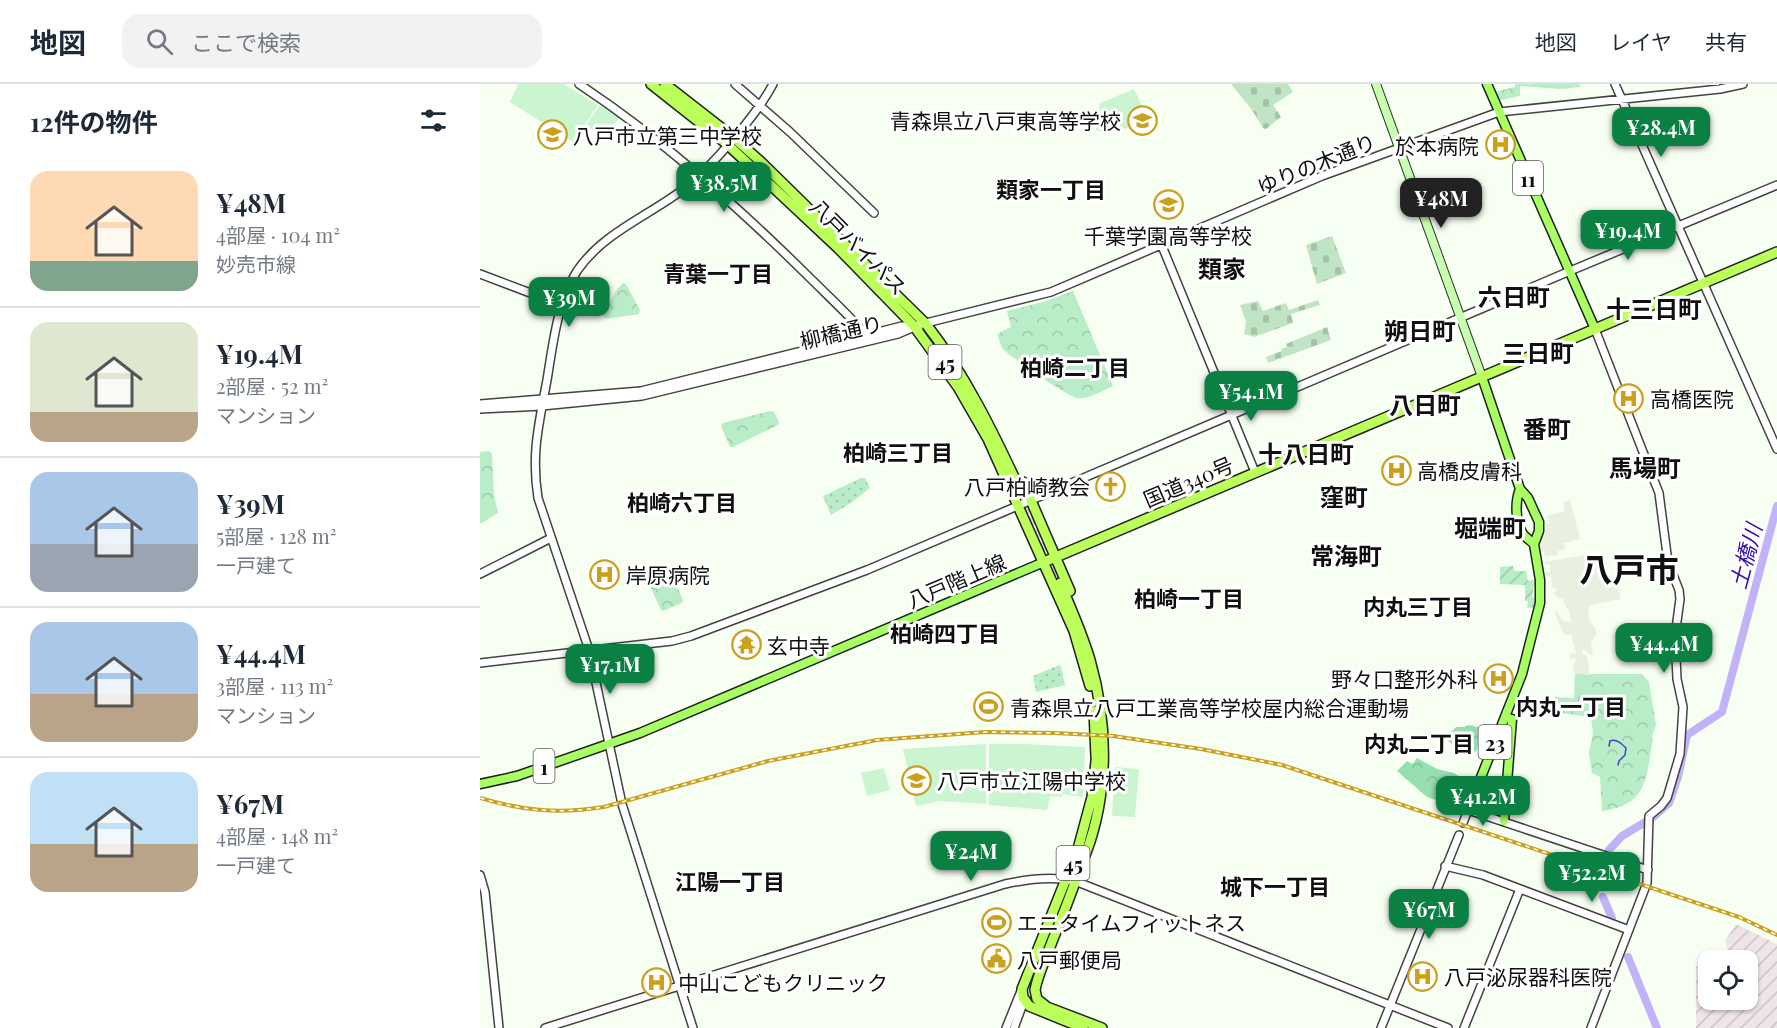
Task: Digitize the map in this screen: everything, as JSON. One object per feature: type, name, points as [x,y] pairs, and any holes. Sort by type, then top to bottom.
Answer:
[{"type":"highway","name":"八戸バイパス","points":[[651,84],[730,141],[927,339],[974,400]]},
{"type":"highway","name":"八戸バイパス","points":[[665,84],[844,242],[926,324],[939,341],[974,400],[1021,492]]},
{"type":"highway","name":"国道340号","points":[[1044,562],[1777,252]]},
{"type":"highway","points":[[914,326],[975,415],[1020,506],[1074,632],[1094,708],[1100,756]]},
{"type":"highway","points":[[939,341],[970,382],[994,423],[1056,557],[1086,633],[1099,674],[1104,705],[1100,756]]},
{"type":"highway","name":"45","points":[[1047,1007],[1037,999],[1035,987],[1063,910],[1090,807],[1100,756],[1101,723],[1090,661],[1060,583]]},
{"type":"highway","name":"45","points":[[1022,989],[1070,880]]},
{"type":"highway","name":"45","points":[[1024,1001],[1053,928],[1063,910]]},
{"type":"highway","points":[[1022,989],[1024,1001],[1035,1009],[1083,1028]]},
{"type":"highway","points":[[1024,1001],[1035,1002],[1102,1028]]},
{"type":"main road","points":[[1376,84],[1482,377]]},
{"type":"main road","name":"11","points":[[1487,84],[1595,329]]},
{"type":"main road","name":"23","points":[[1468,810],[1521,674],[1540,603],[1540,580],[1534,544],[1539,531],[1539,522],[1528,498],[1520,489],[1482,377]]},
{"type":"main road","name":"23","points":[[1520,489],[1516,505],[1521,531],[1534,544]]},
{"type":"main road","name":"八戸階上線","points":[[480,784],[517,776],[608,745],[713,703],[1044,562]]},
{"type":"main road","name":"23","points":[[1504,821],[1512,719],[1505,717]]},
{"type":"street","points":[[579,84],[627,117],[700,175],[780,249],[868,337]]},
{"type":"street","points":[[735,84],[790,132],[874,213]]},
{"type":"street","points":[[693,1028],[622,804],[589,650],[538,498],[535,478],[535,446],[562,305],[578,271],[607,239],[700,175],[759,105],[773,84]]},
{"type":"street","points":[[1615,84],[1777,449]]},
{"type":"street","name":"ゆりの木通り","points":[[914,326],[1051,292],[1283,192],[1499,112],[1720,89],[1743,84]]},
{"type":"street","points":[[480,663],[682,639],[867,570],[1777,185]]},
{"type":"street","points":[[1162,246],[1255,472]]},
{"type":"street","points":[[480,274],[562,305]]},
{"type":"street","name":"柳橋通り","points":[[480,404],[642,396],[868,337],[898,334],[914,326]]},
{"type":"street","points":[[1591,1028],[1647,883],[1649,816],[1667,798],[1680,754],[1683,707],[1677,679],[1675,636],[1680,599],[1679,590],[1668,562],[1661,502],[1595,329]]},
{"type":"street","name":"柳橋通り","points":[[480,409],[543,402]]},
{"type":"street","points":[[480,574],[551,538]]},
{"type":"street","points":[[1463,823],[1468,810],[1648,870]]},
{"type":"street","points":[[1381,1028],[1459,835]]},
{"type":"street","points":[[1445,866],[1483,875],[1629,930]]},
{"type":"street","points":[[480,876],[485,892],[499,1028]]},
{"type":"street","points":[[545,1028],[1026,879],[1070,880],[1448,1028]]},
{"type":"street","points":[[1464,1028],[1520,889]]},
{"type":"street","points":[[1010,1028],[1022,989]]},
{"type":"street","points":[[1010,1028],[1024,1001]]},
{"type":"street","points":[[1019,1017],[1024,1001]]},
{"type":"street","points":[[1010,1028],[1026,1010],[1035,1009]]},
{"type":"shaded area","points":[[1570,500],[1580,539],[1564,543],[1565,549],[1558,551],[1558,555],[1545,557],[1544,551],[1541,552],[1540,538],[1545,533],[1546,524],[1549,523],[1547,516],[1565,511],[1563,502]]},
{"type":"shaded area","points":[[1590,554],[1599,559],[1605,588],[1618,586],[1621,599],[1590,605],[1588,609],[1590,623],[1595,627],[1597,634],[1591,642],[1593,656],[1582,649],[1583,654],[1587,657],[1590,675],[1575,674],[1573,669],[1576,658],[1570,659],[1571,653],[1576,654],[1571,635],[1574,633],[1567,635],[1563,632],[1554,612],[1557,611],[1562,620],[1571,623],[1569,610],[1562,598],[1559,599],[1553,593],[1557,589],[1552,587],[1551,577],[1546,576],[1545,573],[1550,572],[1550,564],[1544,564]]},
{"type":"shaded area","points":[[1736,924],[1777,944],[1777,1028],[1696,1028],[1696,966],[1698,967],[1698,1010],[1758,1010],[1758,950],[1728,950],[1725,941]]},
{"type":"green space","points":[[518,84],[564,84],[598,105],[573,142],[510,102]]},
{"type":"green space","points":[[1231,84],[1288,84],[1293,92],[1273,105],[1281,117],[1266,129]]},
{"type":"green space","points":[[1515,84],[1580,84],[1580,87],[1560,89],[1520,86],[1520,96],[1497,101],[1494,92],[1515,87]]},
{"type":"green space","points":[[1134,89],[1144,110],[1142,122],[1114,132],[1096,130],[1100,103]]},
{"type":"green space","points":[[600,105],[619,118],[604,138],[586,125]]},
{"type":"green space","points":[[1332,236],[1346,273],[1317,284],[1306,245]]},
{"type":"green space","points":[[623,283],[626,284],[640,310],[639,314],[606,319],[603,316],[615,292]]},
{"type":"green space","points":[[1073,291],[1113,386],[1082,398],[1071,396],[1015,359],[1002,348],[997,334],[1011,327],[1007,311],[1043,302]]},
{"type":"green space","points":[[1318,300],[1320,305],[1291,314],[1293,323],[1254,337],[1244,334],[1246,321],[1240,305],[1258,301],[1263,311],[1286,303],[1289,310]]},
{"type":"green space","points":[[1327,327],[1331,340],[1268,363],[1266,357],[1282,351],[1281,349],[1287,347],[1286,344]]},
{"type":"green space","points":[[770,411],[774,412],[779,422],[778,425],[730,447],[721,426],[723,423]]},
{"type":"green space","points":[[489,451],[492,454],[494,495],[498,513],[480,524],[480,452]]},
{"type":"green space","points":[[865,478],[870,488],[831,515],[823,496]]},
{"type":"green space","points":[[1513,566],[1514,571],[1526,571],[1528,581],[1537,579],[1532,597],[1536,599],[1535,607],[1527,608],[1525,585],[1500,584],[1500,567]]},
{"type":"green space","points":[[667,572],[671,574],[683,600],[682,603],[663,611],[649,584],[650,580]]},
{"type":"green space","points":[[1059,665],[1065,685],[1036,692],[1033,676]]},
{"type":"green space","points":[[1575,674],[1642,674],[1649,682],[1656,725],[1652,736],[1646,776],[1637,795],[1617,808],[1602,811],[1600,777],[1592,773],[1589,753],[1593,733],[1591,717],[1553,712],[1555,697],[1574,698]]},
{"type":"green space","name":"青森県立八戸工業高等学校屋内総合運動場","points":[[996,694],[1000,717],[982,720],[978,697]]},
{"type":"green space","points":[[1469,725],[1478,727],[1480,738],[1476,752],[1455,746],[1448,741],[1450,733],[1456,727]]},
{"type":"green space","points":[[986,744],[986,804],[940,801],[916,806],[903,749]]},
{"type":"green space","points":[[989,744],[1085,747],[1083,797],[1063,794],[1062,797],[1050,796],[1047,810],[989,805]]},
{"type":"green space","points":[[1417,758],[1437,769],[1454,773],[1460,777],[1455,798],[1436,800],[1427,797],[1397,771],[1407,761],[1413,764]]},
{"type":"green space","points":[[1115,767],[1139,769],[1135,817],[1112,816]]},
{"type":"green space","points":[[884,768],[890,790],[867,796],[861,773]]},
{"type":"waterway","name":"土橋川","points":[[1609,850],[1622,836],[1652,818],[1669,803],[1678,777],[1687,735],[1722,712],[1777,506]]},
{"type":"waterway","points":[[1609,746],[1610,741],[1614,740],[1626,748],[1625,755],[1618,765]]},
{"type":"waterway","name":"土橋川","points":[[1603,897],[1612,918]]},
{"type":"waterway","name":"土橋川","points":[[1628,957],[1657,1028]]},
{"type":"tunnel","points":[[1021,492],[1060,583]]},
{"type":"railway","points":[[480,798],[542,810],[588,809],[604,807],[768,761],[877,740],[985,732],[1113,736],[1201,749],[1282,765],[1739,917],[1777,935]]},
{"type":"place","name":"青森県立八戸東高等学校","points":[[1142,120]]},
{"type":"place","name":"八戸市立第三中学校","points":[[552,135]]},
{"type":"place","name":"於本病院","points":[[1500,145]]},
{"type":"place","name":"千葉学園高等学校","points":[[1168,204]]},
{"type":"place","name":"高橋医院","points":[[1629,398]]},
{"type":"place","name":"高橋皮膚科","points":[[1396,470]]},
{"type":"place","name":"八戸柏崎教会","points":[[1111,486]]},
{"type":"place","name":"岸原病院","points":[[605,574]]},
{"type":"place","name":"玄中寺","points":[[746,645]]},
{"type":"place","name":"野々口整形外科","points":[[1499,678]]},
{"type":"place","name":"青森県立八戸工業高等学校屋内総合運動場","points":[[989,707]]},
{"type":"place","name":"八戸市立江陽中学校","points":[[916,780]]},
{"type":"place","name":"エニタイムフィットネス","points":[[996,922]]},
{"type":"place","name":"八戸郵便局","points":[[996,959]]},
{"type":"place","name":"八戸泌尿器科医院","points":[[1423,976]]},
{"type":"place","name":"中山こどもクリニック","points":[[657,982]]},
{"type":"district","name":"類家一丁目","points":[[1051,189]]},
{"type":"district","name":"類家","points":[[1222,268]]},
{"type":"district","name":"青葉一丁目","points":[[718,273]]},
{"type":"district","name":"六日町","points":[[1514,296]]},
{"type":"district","name":"十三日町","points":[[1654,308]]},
{"type":"district","name":"朔日町","points":[[1420,330]]},
{"type":"district","name":"三日町","points":[[1538,352]]},
{"type":"district","name":"柏崎二丁目","points":[[1075,367]]},
{"type":"district","name":"八日町","points":[[1425,404]]},
{"type":"district","name":"番町","points":[[1547,428]]},
{"type":"district","name":"柏崎三丁目","points":[[898,452]]},
{"type":"district","name":"十八日町","points":[[1306,453]]},
{"type":"district","name":"馬場町","points":[[1645,467]]},
{"type":"district","name":"窪町","points":[[1344,496]]},
{"type":"district","name":"柏崎六丁目","points":[[682,502]]},
{"type":"district","name":"堀端町","points":[[1490,527]]},
{"type":"district","name":"常海町","points":[[1346,555]]},
{"type":"district","name":"八戸市","points":[[1629,568]]},
{"type":"district","name":"柏崎一丁目","points":[[1189,598]]},
{"type":"district","name":"内丸三丁目","points":[[1418,606]]},
{"type":"district","name":"柏崎四丁目","points":[[945,633]]},
{"type":"district","name":"内丸一丁目","points":[[1571,706]]},
{"type":"district","name":"内丸二丁目","points":[[1419,743]]},
{"type":"district","name":"江陽一丁目","points":[[730,881]]},
{"type":"district","name":"城下一丁目","points":[[1275,886]]}]
